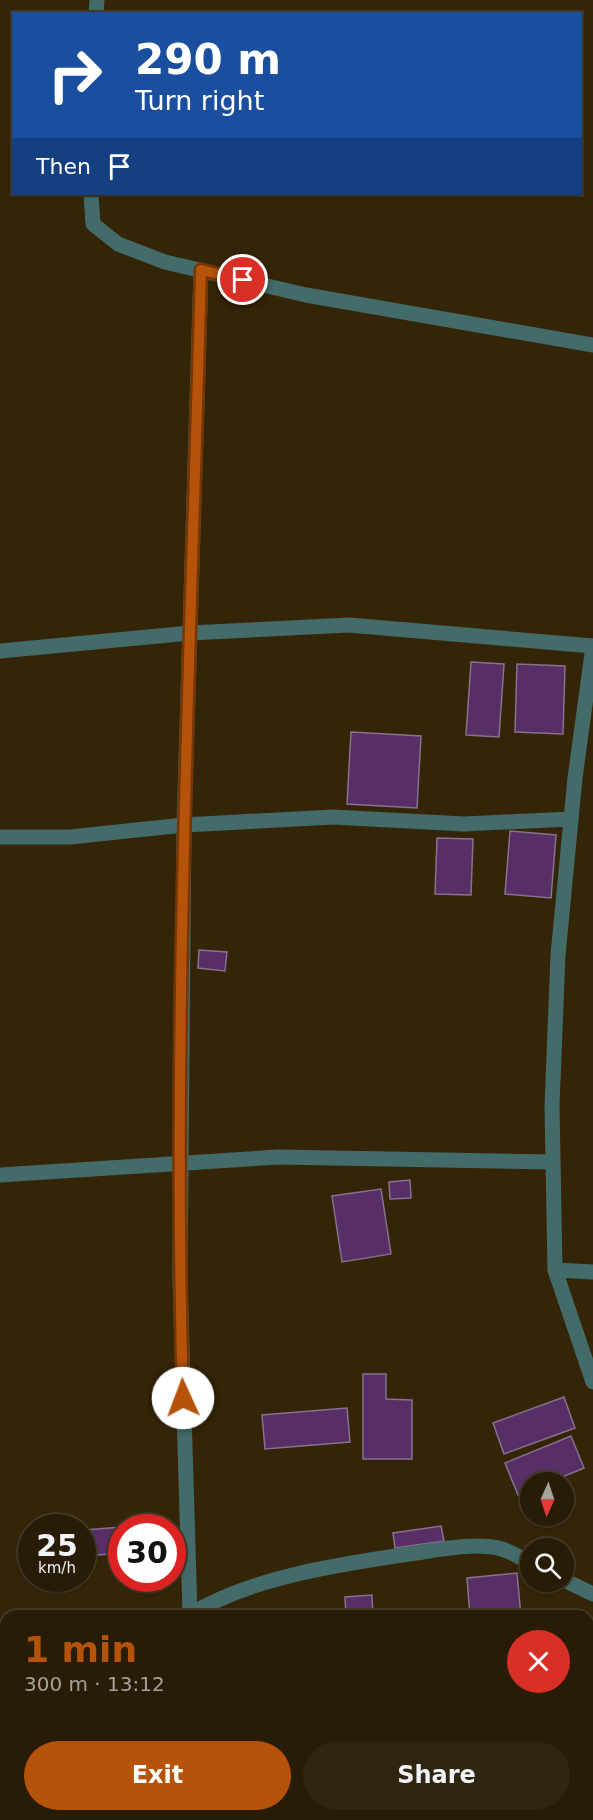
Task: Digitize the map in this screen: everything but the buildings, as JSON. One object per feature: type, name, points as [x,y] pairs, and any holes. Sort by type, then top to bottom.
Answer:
[{"type":"street","points":[[91,195],[93,224],[118,244],[165,262],[306,295],[593,345]]},
{"type":"street","points":[[189,1610],[180,1279],[184,825],[201,270]]},
{"type":"street","points":[[0,651],[190,633],[349,625],[593,646],[571,819],[558,955],[552,1106],[555,1270],[593,1382]]},
{"type":"street","points":[[0,837],[70,837],[184,825],[333,817],[464,824],[571,819]]},
{"type":"street","points":[[0,1174],[96,1170],[181,1161],[278,1157],[553,1162]]},
{"type":"street","points":[[555,1270],[593,1272]]},
{"type":"street","points":[[199,1610],[232,1593],[270,1582],[374,1559],[479,1547],[502,1549],[520,1558]]},
{"type":"street","points":[[574,1585],[593,1594]]},
{"type":"route","points":[[183,1398],[180,1279],[184,825],[201,270],[243,280]]}]
